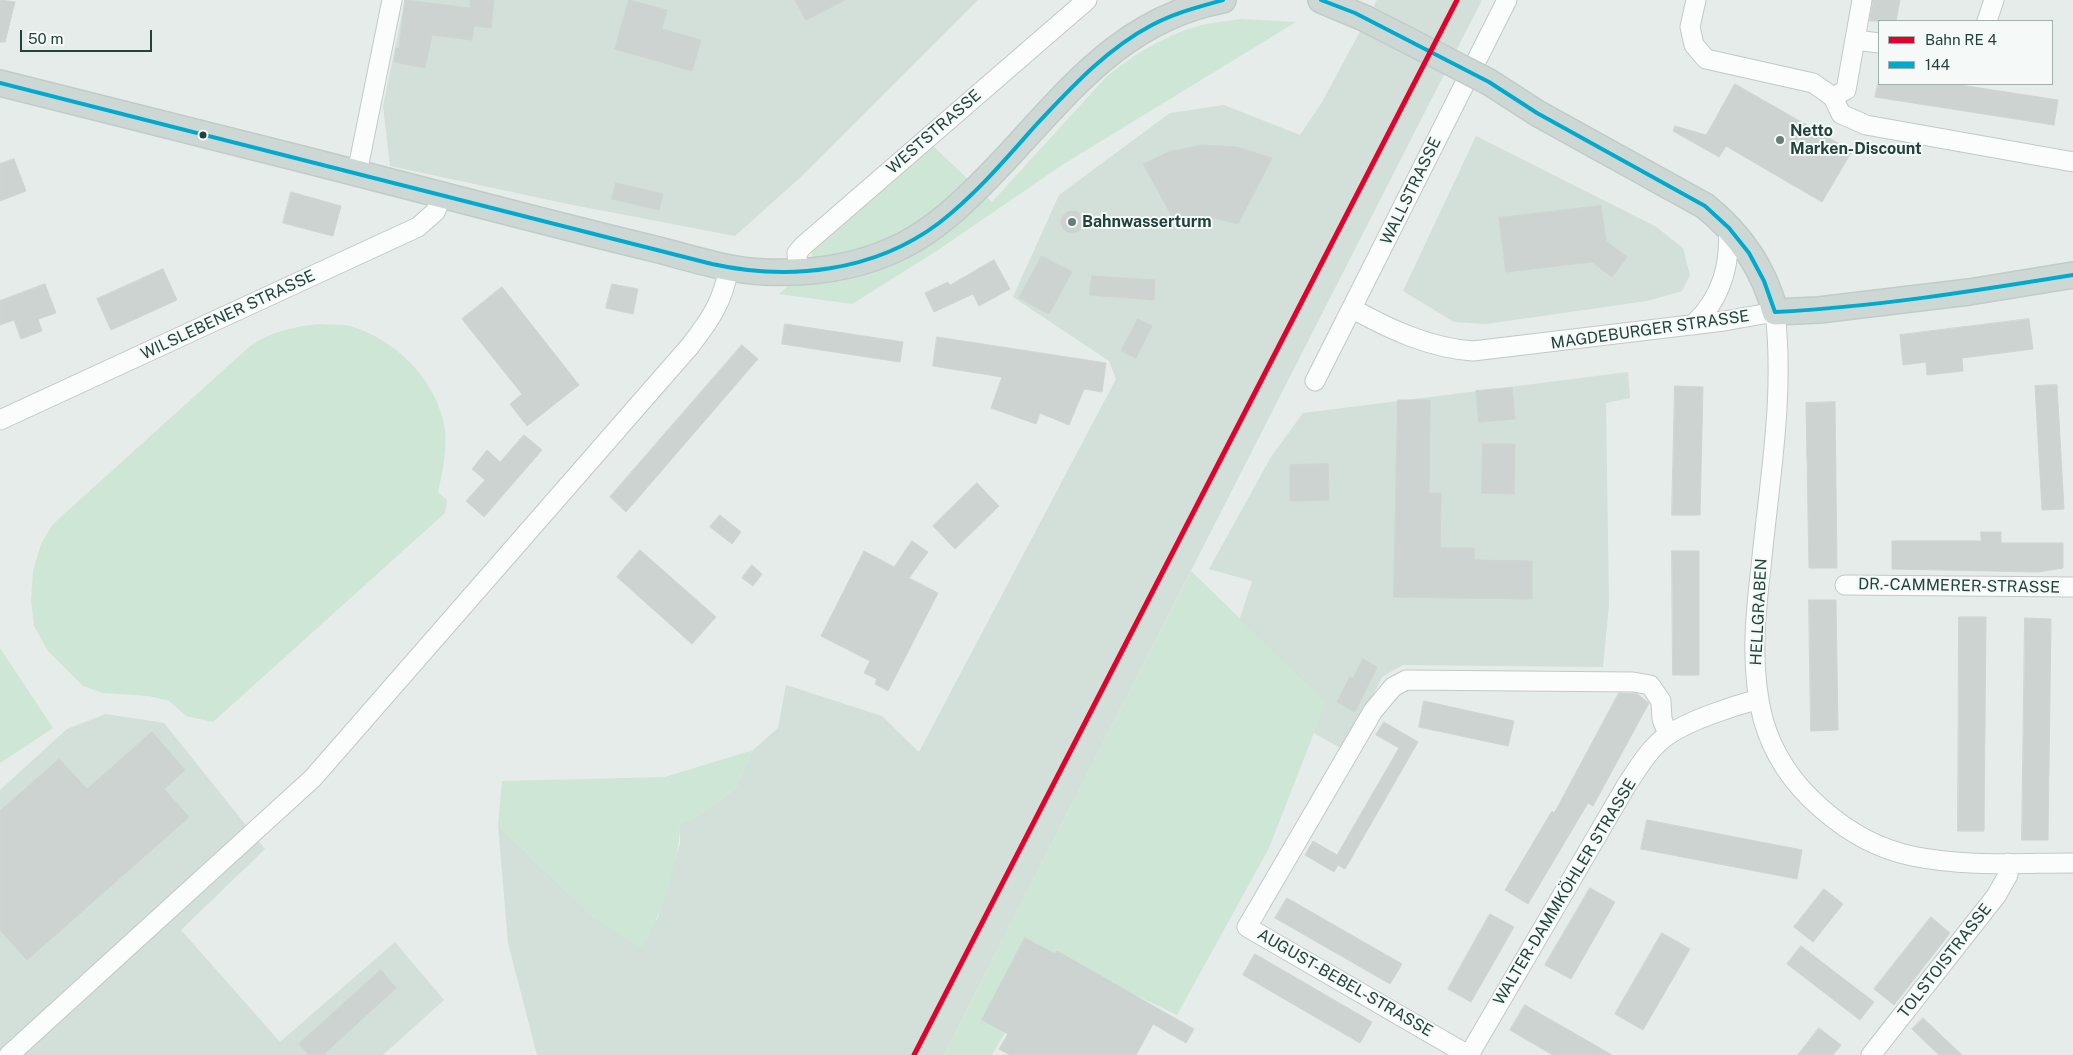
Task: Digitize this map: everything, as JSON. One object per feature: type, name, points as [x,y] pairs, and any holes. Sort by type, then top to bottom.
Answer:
[{"type":"main road","points":[[0,83],[607,238],[729,267],[761,272],[798,272],[841,266],[875,257],[930,230],[964,202],[1116,46],[1150,25],[1169,16],[1189,8],[1223,0]]},
{"type":"main road","points":[[1321,0],[1364,18],[1489,82],[1545,118],[1705,206],[1728,224],[1756,262],[1765,281],[1775,312]]},
{"type":"main road","name":"MAGDEBURGER STRASSE","points":[[1775,312],[1819,310],[1969,292],[2073,275]]},
{"type":"street","points":[[356,173],[392,0]]},
{"type":"street","name":"WESTSTRASSE","points":[[798,272],[798,253],[803,246],[1087,0]]},
{"type":"street","name":"WALLSTRASSE","points":[[1315,381],[1353,309],[1507,0]]},
{"type":"street","points":[[1696,0],[1690,27],[1694,45],[1706,58],[1813,83],[1833,97],[1841,114],[1866,125],[2073,162]]},
{"type":"street","points":[[1833,97],[1846,90],[1862,0]]},
{"type":"street","points":[[1987,20],[1994,0]]},
{"type":"street","points":[[1856,40],[1878,43]]},
{"type":"street","name":"WILSLEBENER STRASSE","points":[[0,420],[418,227],[435,212],[443,195]]},
{"type":"street","points":[[1693,325],[1710,307],[1723,283],[1729,257],[1728,224]]},
{"type":"street","points":[[9,1055],[313,778],[690,346],[718,307],[729,267]]},
{"type":"street","name":"MAGDEBURGER STRASSE","points":[[1353,309],[1427,344],[1449,350],[1473,351],[1693,325],[1775,312]]},
{"type":"street","name":"HELLGRABEN","points":[[1775,312],[1780,367],[1755,624],[1755,654],[1759,699],[1769,736],[1784,766],[1811,799],[1843,826],[1873,843],[1912,856],[1947,861],[2073,863]]},
{"type":"street","name":"DR.-CAMMERER-STRASSE","points":[[1845,585],[2073,587]]},
{"type":"street","name":"AUGUST-BEBEL-STRASSE","points":[[1469,1055],[1247,927],[1373,711],[1393,687],[1406,680],[1634,682],[1650,684],[1661,701],[1662,719],[1668,735]]},
{"type":"street","name":"WALTER-DAMMKÖHLER STRASSE","points":[[1469,1055],[1639,766],[1668,735],[1734,706],[1759,699]]},
{"type":"street","name":"TOLSTOISTRASSE","points":[[1871,1055],[1996,896],[2008,874],[2008,863]]},
{"type":"shaded area","points":[[405,0],[978,0],[804,174],[735,236],[568,204],[390,166],[383,106]]},
{"type":"shaded area","points":[[1377,0],[1482,0],[944,1055],[537,1055],[508,943],[498,825],[595,919],[657,920],[680,844],[680,824],[696,817],[735,789],[753,750],[778,728],[786,685],[882,716],[919,752],[1116,379],[1109,361],[1013,297],[1059,195],[1170,113],[1224,105],[1300,135],[1322,102]]},
{"type":"shaded area","points":[[1476,136],[1655,226],[1683,248],[1690,275],[1682,291],[1647,301],[1486,324],[1454,322],[1403,291]]},
{"type":"shaded area","points":[[1628,372],[1630,398],[1606,403],[1609,605],[1603,667],[1403,665],[1383,676],[1344,750],[1300,725],[1230,649],[1252,581],[1209,569],[1271,457],[1303,413]]},
{"type":"shaded area","points":[[106,714],[164,723],[265,849],[181,930],[280,1042],[395,942],[444,1000],[383,1055],[0,1055],[0,790],[67,729]]},
{"type":"green space","points":[[1240,19],[1296,22],[1062,165],[938,250],[852,304],[779,294],[813,265],[811,247],[933,146],[992,202],[1107,76],[1141,52],[1179,32],[1206,24]]},
{"type":"green space","points":[[320,324],[350,326],[382,340],[409,361],[430,389],[438,404],[445,429],[445,456],[438,492],[447,500],[445,513],[213,722],[186,716],[169,701],[149,696],[103,693],[83,686],[48,651],[34,626],[31,600],[33,571],[41,544],[53,524],[249,347],[274,333]]},
{"type":"green space","points":[[1191,571],[1326,702],[1269,848],[1177,1015],[1050,954],[992,1055],[944,1055]]},
{"type":"green space","points":[[0,648],[53,728],[0,763]]},
{"type":"green space","points":[[753,750],[735,789],[696,817],[680,825],[673,873],[656,920],[642,950],[595,919],[498,825],[502,781],[665,777]]},
{"type":"building","points":[[0,0],[15,2],[5,42],[0,42]]},
{"type":"building","points":[[405,0],[470,8],[470,0],[494,0],[491,28],[474,26],[472,40],[432,35],[425,68],[394,62],[396,48],[399,49]]},
{"type":"building","points":[[629,0],[667,10],[662,29],[701,40],[692,71],[615,49]]},
{"type":"building","points":[[795,0],[845,0],[806,20]]},
{"type":"building","points":[[1873,0],[1900,0],[1896,20],[1870,21]]},
{"type":"building","points":[[1735,84],[1852,151],[1822,202],[1726,146],[1719,157],[1673,131],[1675,126],[1706,135]]},
{"type":"building","points":[[1878,84],[1960,85],[2058,100],[2054,125],[1875,97]]},
{"type":"building","points":[[1203,145],[1237,147],[1272,158],[1238,224],[1210,217],[1190,221],[1178,227],[1143,164],[1169,152]]},
{"type":"building","points":[[14,159],[26,191],[0,201],[0,164]]},
{"type":"building","points":[[616,183],[663,194],[659,210],[612,199]]},
{"type":"building","points":[[291,192],[341,206],[333,236],[283,223]]},
{"type":"building","points":[[1601,206],[1606,241],[1627,257],[1612,277],[1592,262],[1506,272],[1499,218]]},
{"type":"building","name":"Bahnwasserturm","points":[[1072,211],[1080,214],[1083,222],[1080,230],[1072,233],[1064,230],[1061,222],[1064,214]]},
{"type":"building","points":[[1042,256],[1072,272],[1049,314],[1019,298]]},
{"type":"building","points":[[994,260],[1010,289],[979,306],[973,294],[934,312],[925,293],[948,282],[950,285]]},
{"type":"building","points":[[163,269],[177,300],[111,330],[97,299]]},
{"type":"building","points":[[1092,276],[1155,280],[1154,300],[1090,295]]},
{"type":"building","points":[[45,284],[56,313],[38,319],[42,331],[21,339],[14,320],[0,325],[0,301]]},
{"type":"building","points":[[612,284],[638,289],[633,314],[606,308]]},
{"type":"building","points":[[502,287],[579,385],[527,426],[510,404],[522,394],[462,319]]},
{"type":"building","points":[[1138,319],[1152,326],[1136,358],[1121,351]]},
{"type":"building","points":[[2029,319],[2033,349],[1962,358],[1963,371],[1927,375],[1926,362],[1903,365],[1900,335]]},
{"type":"building","points":[[785,324],[903,342],[900,362],[782,344]]},
{"type":"building","points":[[937,337],[1106,363],[1102,392],[1084,389],[1069,425],[1040,413],[1036,424],[991,408],[1002,377],[933,366]]},
{"type":"building","points":[[742,345],[758,359],[626,512],[610,497]]},
{"type":"building","points":[[2057,385],[2064,509],[2042,510],[2035,386]]},
{"type":"building","points":[[1675,386],[1703,387],[1700,515],[1672,515]]},
{"type":"building","points":[[1512,388],[1515,419],[1479,422],[1476,391]]},
{"type":"building","points":[[1398,400],[1430,400],[1429,493],[1441,493],[1440,548],[1474,548],[1474,560],[1532,561],[1532,599],[1394,597]]},
{"type":"building","points":[[1835,402],[1837,568],[1809,568],[1806,403]]},
{"type":"building","points":[[524,435],[542,450],[484,517],[466,501],[485,480],[472,469],[487,450],[500,462]]},
{"type":"building","points":[[1483,444],[1515,444],[1514,494],[1482,493]]},
{"type":"building","points":[[1328,464],[1329,500],[1290,501],[1290,465]]},
{"type":"building","points":[[977,483],[999,506],[955,549],[933,526]]},
{"type":"building","points":[[720,515],[741,532],[732,544],[710,527]]},
{"type":"building","points":[[1981,532],[2001,532],[2001,543],[2063,543],[2063,568],[2039,572],[1892,569],[1892,541],[1981,541]]},
{"type":"building","points":[[912,541],[928,552],[909,578],[938,593],[888,691],[875,684],[877,679],[864,673],[870,661],[821,636],[864,551],[894,567]]},
{"type":"building","points":[[640,550],[716,617],[692,644],[617,577]]},
{"type":"building","points":[[1672,551],[1699,551],[1699,675],[1673,675]]},
{"type":"building","points":[[752,565],[762,574],[753,586],[742,578]]},
{"type":"building","points":[[1809,600],[1836,600],[1838,730],[1811,731]]},
{"type":"building","points":[[1959,617],[1986,617],[1984,831],[1958,831]]},
{"type":"building","points":[[2025,618],[2051,619],[2048,840],[2022,840]]},
{"type":"building","points":[[1363,659],[1377,667],[1355,712],[1337,702],[1350,677],[1353,678]]},
{"type":"building","points":[[1619,693],[1637,694],[1649,703],[1593,806],[1588,803],[1528,904],[1505,890],[1552,811],[1554,813]]},
{"type":"building","points":[[1424,701],[1514,721],[1508,746],[1419,727]]},
{"type":"building","points":[[1384,722],[1418,742],[1345,869],[1338,865],[1334,872],[1305,855],[1313,841],[1337,855],[1399,748],[1376,735]]},
{"type":"building","points":[[152,732],[185,770],[164,789],[189,817],[27,960],[0,930],[0,811],[59,759],[87,789]]},
{"type":"building","points":[[1647,820],[1802,850],[1797,879],[1641,849]]},
{"type":"building","points":[[1590,888],[1615,902],[1571,979],[1545,965]]},
{"type":"building","points":[[1824,889],[1843,904],[1813,942],[1794,927]]},
{"type":"building","points":[[1287,898],[1402,964],[1390,984],[1275,918]]},
{"type":"building","points":[[1490,914],[1514,927],[1471,1002],[1448,989]]},
{"type":"building","points":[[1931,917],[1950,933],[1894,1005],[1874,989]]},
{"type":"building","points":[[1662,933],[1690,949],[1643,1030],[1615,1014]]},
{"type":"building","points":[[1025,938],[1055,954],[1057,951],[1194,1029],[1186,1043],[1153,1024],[1136,1055],[1010,1055],[999,1049],[1008,1034],[982,1020]]},
{"type":"building","points":[[1801,946],[1874,1002],[1860,1020],[1787,964]]},
{"type":"building","points":[[1255,954],[1372,1022],[1360,1043],[1243,975]]},
{"type":"building","points":[[381,970],[396,988],[323,1055],[309,1055],[299,1044]]},
{"type":"building","points":[[1525,1005],[1612,1055],[1553,1055],[1510,1030]]},
{"type":"building","points":[[1923,1018],[1962,1055],[1939,1055],[1912,1029]]},
{"type":"building","points":[[1819,1028],[1841,1045],[1833,1055],[1798,1055]]},
{"type":"transit line","name":"144","points":[[0,83],[712,264],[771,272],[801,271],[859,262],[914,240],[939,223],[965,201],[1075,84],[1119,46],[1152,25],[1169,17],[1223,0]]},
{"type":"transit line","name":"144","points":[[1321,0],[1355,13],[1489,82],[1537,113],[1705,206],[1729,228],[1749,253],[1764,281],[1775,312],[1887,302],[2073,275]]},
{"type":"transit line","points":[[914,1055],[1457,0]]},
{"type":"place","name":"Netto Marken-Discount","points":[[1780,140]]},
{"type":"place","name":"Bahnwasserturm","points":[[1072,222]]}]
